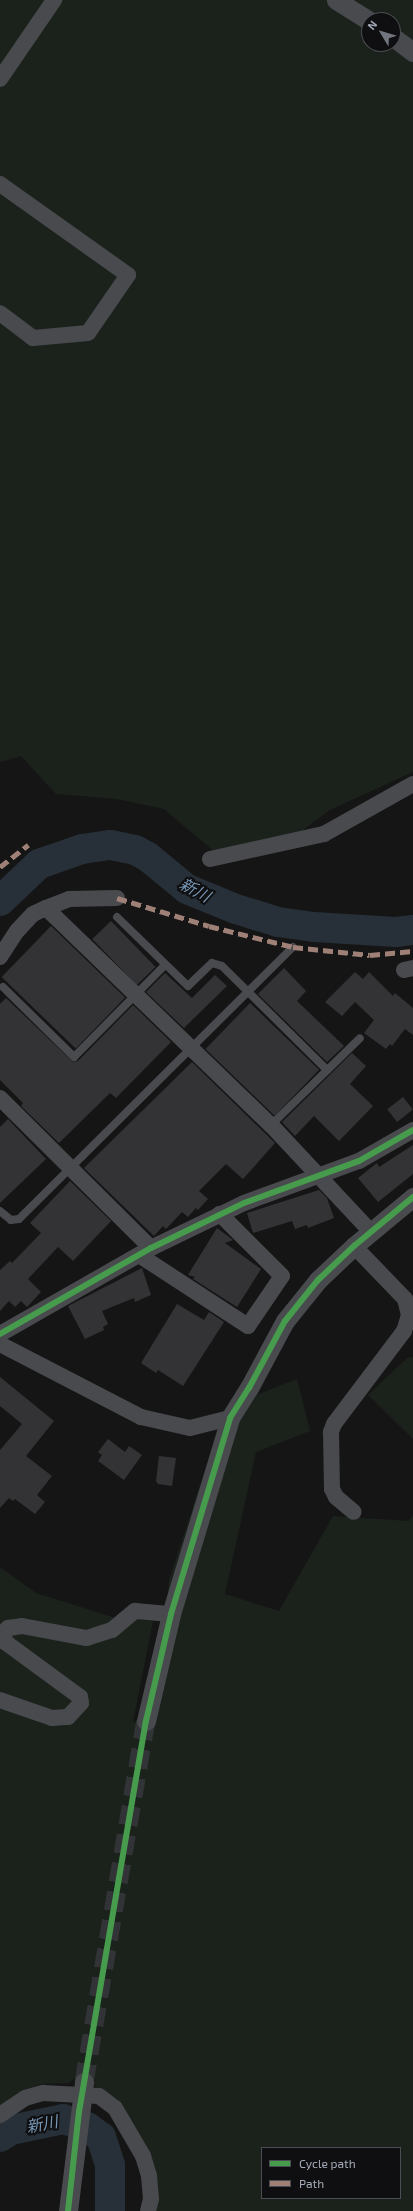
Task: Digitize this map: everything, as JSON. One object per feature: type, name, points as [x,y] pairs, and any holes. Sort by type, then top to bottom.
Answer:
[{"type":"street","points":[[0,79],[54,0]]},
{"type":"street","points":[[336,0],[361,16]]},
{"type":"street","points":[[401,42],[413,52]]},
{"type":"street","points":[[0,184],[128,275],[88,333],[33,338],[0,313]]},
{"type":"street","points":[[210,859],[324,834],[413,784]]},
{"type":"street","points":[[0,957],[17,931],[33,914],[69,899],[117,898]]},
{"type":"street","points":[[46,908],[134,996],[271,1125],[321,1176],[371,1232]]},
{"type":"street","points":[[0,1098],[70,1168],[145,1251],[248,1326],[282,1276],[220,1214]]},
{"type":"street","points":[[0,1334],[145,1251],[220,1214],[359,1161],[413,1130]]},
{"type":"street","points":[[146,1722],[171,1614],[230,1418],[285,1322],[318,1280],[354,1246],[413,1197]]},
{"type":"street","points":[[354,1246],[409,1300],[409,1315],[404,1331],[334,1424],[331,1432],[332,1489],[336,1497],[354,1512]]},
{"type":"street","points":[[0,1344],[141,1417],[190,1428],[230,1418]]},
{"type":"street","points":[[0,1700],[52,1718],[68,1717],[80,1704],[80,1697],[5,1642],[4,1632],[8,1628],[22,1626],[86,1638],[108,1632],[135,1611],[171,1614]]},
{"type":"street","points":[[0,2115],[26,2098],[43,2092],[82,2096],[99,2096],[115,2108],[125,2122],[143,2156],[150,2176],[151,2199],[148,2211]]},
{"type":"street","points":[[68,2211],[76,2133],[82,2096]]},
{"type":"lane","points":[[117,917],[188,986],[212,963],[222,966],[327,1070]]},
{"type":"lane","points":[[0,1211],[11,1220],[19,1219],[293,947]]},
{"type":"lane","points":[[3,987],[74,1056],[165,965]]},
{"type":"lane","points":[[271,1125],[360,1038]]},
{"type":"shaded area","points":[[0,0],[413,0],[413,772],[330,810],[283,845],[223,859],[164,809],[117,799],[56,794],[21,756],[0,762]]},
{"type":"shaded area","points":[[413,1357],[413,1439],[368,1395],[407,1358]]},
{"type":"shaded area","points":[[297,1379],[310,1431],[256,1452],[225,1594],[279,1611],[333,1516],[409,1521],[413,1516],[413,2211],[157,2211],[122,2115],[94,2085],[77,2076],[69,2083],[40,2084],[19,2093],[0,2108],[0,1567],[36,1593],[116,1618],[153,1621],[133,1722],[156,1723],[169,1580],[213,1445],[256,1395]]},
{"type":"building","points":[[111,921],[155,967],[137,985],[92,939]]},
{"type":"building","points":[[51,926],[125,998],[76,1049],[2,977]]},
{"type":"building","points":[[284,968],[306,991],[297,1001],[344,1046],[327,1062],[258,994]]},
{"type":"building","points":[[355,972],[363,979],[369,972],[393,996],[395,993],[413,1008],[413,1035],[405,1029],[392,1046],[390,1044],[386,1049],[364,1033],[374,1020],[355,1002],[342,1016],[325,1002]]},
{"type":"building","points":[[165,973],[192,998],[215,975],[227,986],[184,1028],[146,992]]},
{"type":"building","points":[[6,998],[73,1062],[78,1061],[133,1005],[171,1042],[116,1098],[110,1093],[59,1143],[21,1106],[23,1103],[0,1080],[0,1004]]},
{"type":"building","points":[[250,1003],[319,1070],[275,1116],[206,1049]]},
{"type":"building","points":[[352,1053],[366,1066],[350,1084],[373,1106],[339,1141],[314,1116],[295,1136],[282,1122]]},
{"type":"building","points":[[192,1062],[275,1143],[243,1179],[226,1164],[199,1191],[208,1199],[198,1210],[196,1208],[188,1217],[182,1212],[166,1229],[163,1226],[154,1236],[84,1168]]},
{"type":"building","points":[[403,1097],[413,1110],[397,1122],[387,1109]]},
{"type":"building","points":[[8,1119],[46,1159],[0,1203],[0,1127]]},
{"type":"building","points":[[413,1145],[413,1174],[378,1202],[358,1178],[377,1163],[379,1167]]},
{"type":"building","points":[[70,1181],[111,1221],[73,1261],[58,1247],[28,1279],[41,1292],[27,1307],[21,1301],[15,1307],[9,1301],[0,1311],[0,1270],[10,1261],[12,1263],[41,1233],[30,1223]]},
{"type":"building","points":[[319,1190],[327,1198],[334,1218],[308,1228],[307,1225],[295,1229],[292,1221],[253,1233],[247,1213]]},
{"type":"building","points":[[217,1228],[233,1240],[225,1243],[261,1269],[237,1307],[193,1279],[195,1277],[188,1275]]},
{"type":"building","points":[[142,1268],[151,1295],[135,1302],[134,1298],[102,1311],[108,1324],[103,1327],[104,1330],[85,1339],[68,1306]]},
{"type":"building","points":[[177,1304],[204,1320],[209,1312],[224,1322],[183,1386],[158,1370],[156,1373],[141,1363]]},
{"type":"building","points":[[0,1377],[54,1421],[26,1456],[52,1476],[37,1495],[45,1502],[35,1514],[15,1499],[13,1501],[9,1498],[0,1508],[0,1450],[22,1424],[0,1406]]},
{"type":"building","points":[[108,1439],[125,1452],[129,1446],[142,1455],[124,1480],[98,1461],[102,1455],[98,1452]]},
{"type":"building","points":[[159,1456],[176,1458],[172,1486],[158,1484],[156,1481]]},
{"type":"waterway","name":"新川","points":[[0,901],[39,864],[82,849],[111,845],[135,850],[148,857],[187,889],[236,909],[278,922],[314,927],[396,932],[413,930]]},
{"type":"waterway","name":"新川","points":[[0,2137],[11,2130],[63,2119],[87,2127],[101,2137],[110,2165],[110,2211]]},
{"type":"tunnel","points":[[84,2082],[146,1721]]},
{"type":"marked path","points":[[0,867],[28,845]]},
{"type":"marked path","points":[[117,898],[209,926],[293,947],[370,955],[413,951]]},
{"type":"cycle path","points":[[0,1334],[151,1248],[244,1203],[359,1161],[413,1130]]},
{"type":"cycle path","points":[[68,2211],[79,2112],[146,1721],[171,1614],[230,1418],[249,1388],[285,1321],[318,1280],[354,1246],[413,1197]]}]
